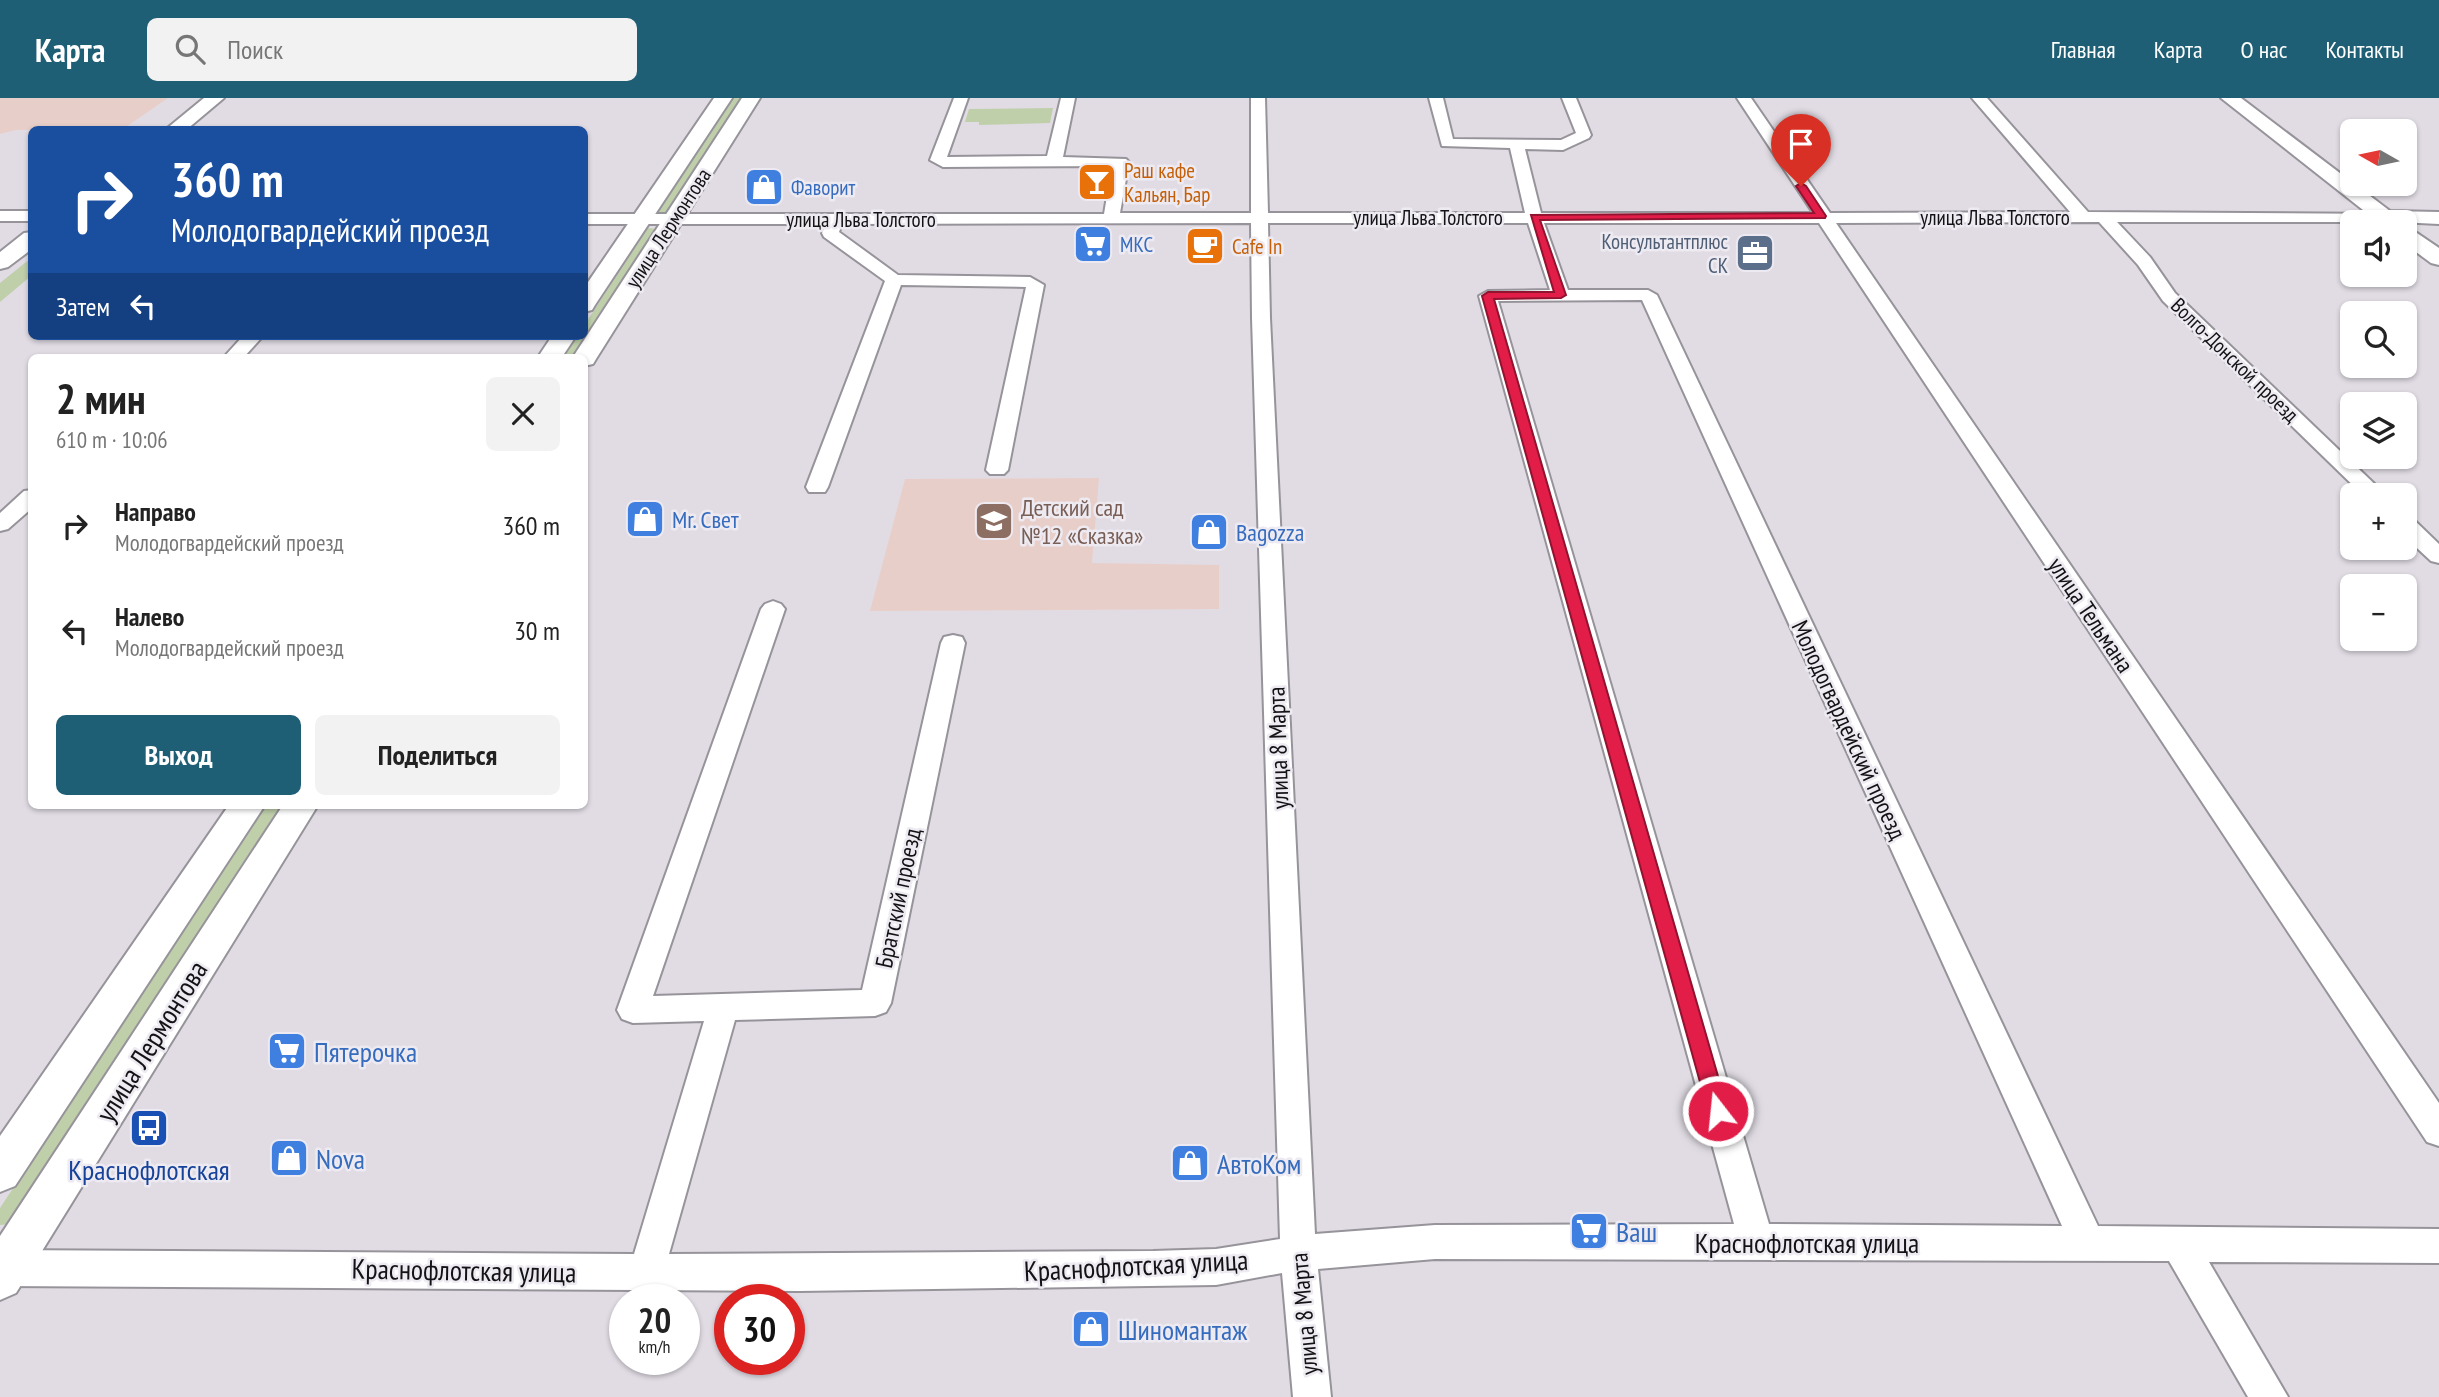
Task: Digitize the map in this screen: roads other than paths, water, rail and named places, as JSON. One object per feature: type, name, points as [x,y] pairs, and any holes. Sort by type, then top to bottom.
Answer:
[{"type":"main road","points":[[179,126],[215,98]]},
{"type":"main road","name":"улица Лермонтова","points":[[588,299],[723,98]]},
{"type":"main road","name":"улица Лермонтова","points":[[587,354],[751,98]]},
{"type":"main road","points":[[2230,98],[2374,210]]},
{"type":"main road","name":"улица Льва Толстого","points":[[2417,219],[2439,218]]},
{"type":"main road","points":[[0,262],[28,241]]},
{"type":"main road","points":[[2417,242],[2439,258]]},
{"type":"main road","name":"улица Лермонтова","points":[[0,1172],[245,809]]},
{"type":"main road","name":"улица Лермонтова","points":[[2,1271],[298,809]]},
{"type":"street","points":[[961,98],[937,160],[1121,162],[1111,218]]},
{"type":"street","points":[[1054,162],[1068,98]]},
{"type":"street","name":"улица 8 Марта","points":[[1258,98],[1261,318],[1298,1253],[1312,1397]]},
{"type":"street","points":[[1436,98],[1447,143],[1563,145],[1584,135],[1569,98]]},
{"type":"street","name":"улица Тельмана","points":[[1744,98],[2439,1131]]},
{"type":"street","points":[[1979,98],[2083,217]]},
{"type":"street","points":[[1516,144],[1534,217],[1561,295]]},
{"type":"street","points":[[0,216],[28,216]]},
{"type":"street","name":"улица Льва Толстого","points":[[588,219],[1821,216],[2340,220]]},
{"type":"street","name":"Волго-Донской проезд","points":[[2103,217],[2144,261],[2169,297],[2363,483]]},
{"type":"street","points":[[836,219],[830,233],[894,280],[1030,282],[1035,285],[997,470]]},
{"type":"street","points":[[817,487],[894,280]]},
{"type":"street","name":"Молодогвардейский проезд","points":[[1756,1241],[1488,296],[1648,295],[2088,1244]]},
{"type":"street","points":[[236,354],[250,340]]},
{"type":"street","points":[[0,524],[28,500]]},
{"type":"street","points":[[2417,535],[2439,556]]},
{"type":"street","name":"Братский проезд","points":[[773,609],[633,1010],[875,1003],[953,643]]},
{"type":"street","points":[[646,1273],[723,1009]]},
{"type":"street","name":"Краснофлотская улица","points":[[2,1271],[136,1267],[646,1273],[1166,1269],[1216,1267],[1298,1253],[1435,1242],[1756,1241],[2439,1246]]},
{"type":"street","points":[[2179,1244],[2269,1397]]},
{"type":"place","name":"Раш кафе Кальян, Бар","points":[[1097,182]]},
{"type":"place","name":"Фаворит","points":[[764,187]]},
{"type":"place","name":"МКС","points":[[1093,244]]},
{"type":"place","name":"Cafe In","points":[[1205,246]]},
{"type":"place","name":"Консультантплюс СК","points":[[1755,253]]},
{"type":"place","name":"Mr. Свет","points":[[645,519]]},
{"type":"place","name":"Детский сад №12 «Сказка»","points":[[994,521]]},
{"type":"place","name":"Bagozza","points":[[1209,532]]},
{"type":"place","name":"Пятерочка","points":[[287,1051]]},
{"type":"place","name":"Краснофлотская","points":[[149,1128]]},
{"type":"place","name":"Nova","points":[[289,1158]]},
{"type":"place","name":"АвтоКом","points":[[1190,1163]]},
{"type":"place","name":"Ваш","points":[[1589,1231]]},
{"type":"place","name":"Шиномантаж","points":[[1091,1329]]}]
